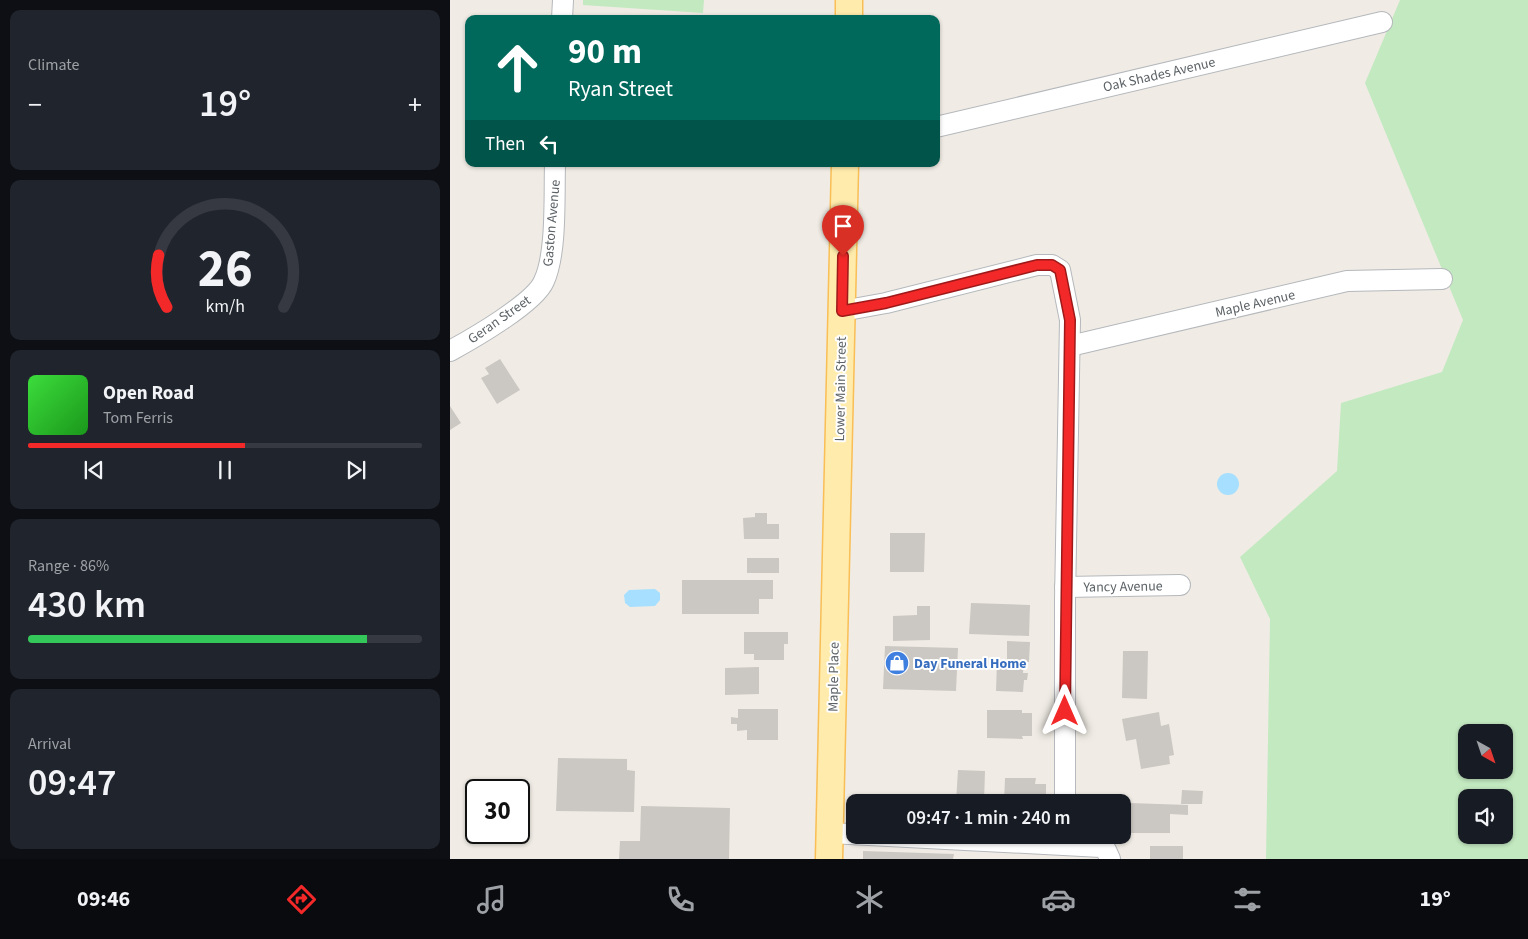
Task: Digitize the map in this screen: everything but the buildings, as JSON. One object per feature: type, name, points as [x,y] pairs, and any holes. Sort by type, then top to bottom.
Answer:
[{"type":"main road","points":[[849,0],[849,15]]},
{"type":"main road","name":"Lower Main Street","points":[[837,495],[845,167]]},
{"type":"main road","name":"Maple Place","points":[[829,859],[837,495]]},
{"type":"street","points":[[562,15],[563,0]]},
{"type":"street","name":"Oak Shades Avenue","points":[[940,126],[1382,22]]},
{"type":"street","name":"Gaston Avenue","points":[[544,282],[550,260],[556,167]]},
{"type":"street","points":[[842,311],[886,303],[1037,265],[1052,265],[1060,270],[1070,320],[1065,587],[1065,794]]},
{"type":"street","name":"Maple Avenue","points":[[1070,346],[1347,281],[1442,279]]},
{"type":"street","name":"Geran Street","points":[[450,351],[520,306],[536,293],[544,282]]},
{"type":"street","name":"Yancy Avenue","points":[[1065,587],[1180,585]]},
{"type":"street","points":[[830,833],[846,833]]},
{"type":"street","points":[[1086,844],[1106,850],[1110,859]]},
{"type":"green space","points":[[583,0],[704,0],[703,13],[583,5]]},
{"type":"green space","points":[[1400,0],[1528,0],[1528,859],[1266,859],[1270,619],[1240,557],[1337,471],[1341,403],[1442,372],[1463,320],[1365,83]]},
{"type":"water","points":[[1228,473],[1236,476],[1239,484],[1236,492],[1228,495],[1220,492],[1217,484],[1220,476]]},
{"type":"water","points":[[655,589],[660,593],[660,600],[655,606],[630,607],[625,603],[624,595],[629,590]]},
{"type":"place","name":"Day Funeral Home","points":[[897,663]]},
{"type":"route","points":[[843,256],[842,311],[886,303],[1037,265],[1052,265],[1060,270],[1070,320],[1065,711]]}]
